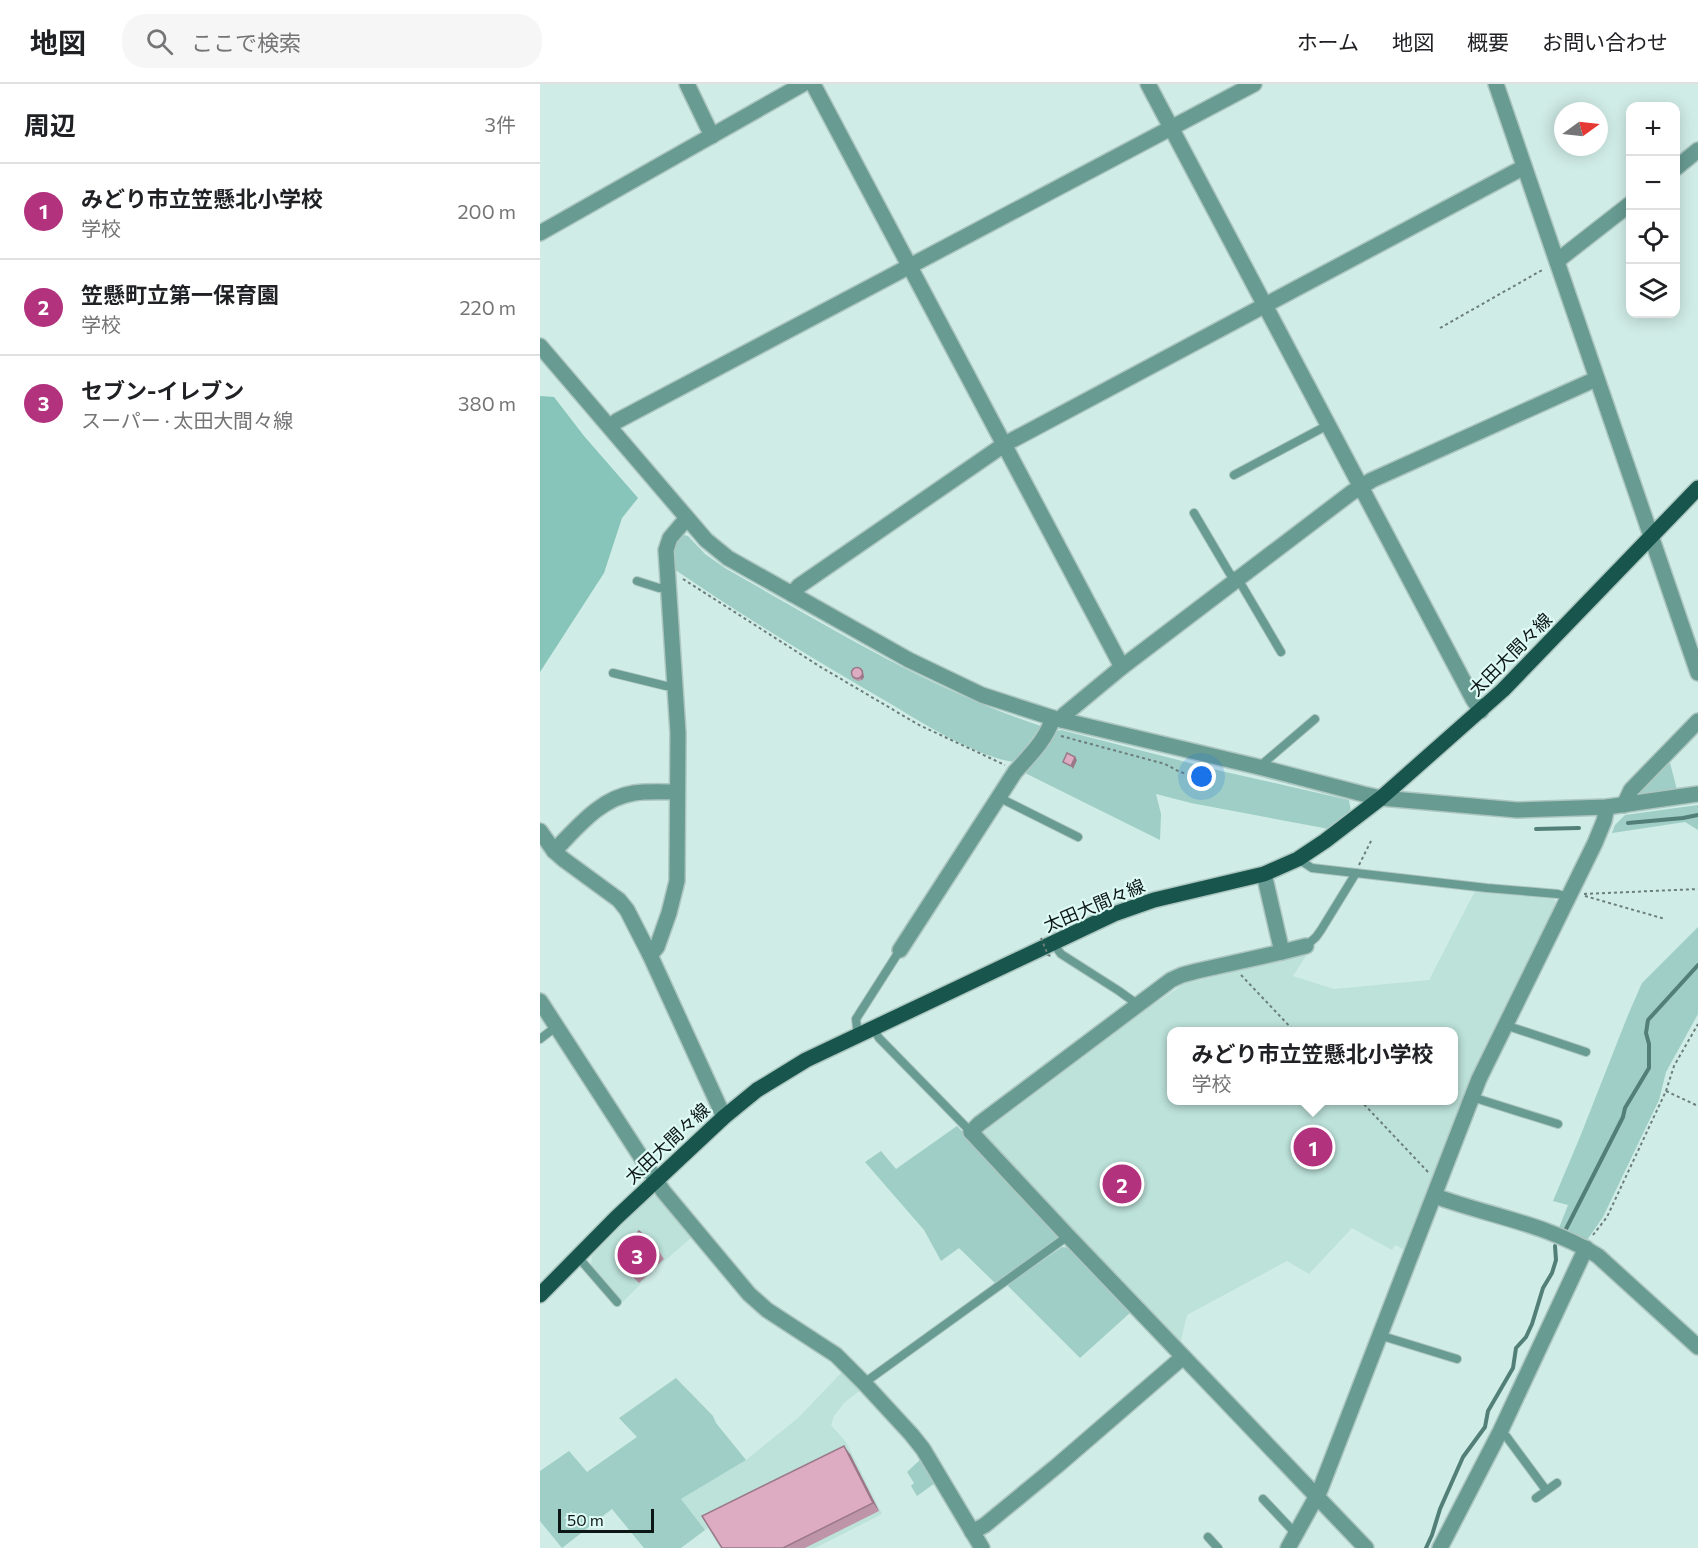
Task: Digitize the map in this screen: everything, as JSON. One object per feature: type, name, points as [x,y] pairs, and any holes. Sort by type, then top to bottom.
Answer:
[{"type":"main road","name":"太田大間々線","points":[[540,1295],[724,1117],[757,1090],[789,1070],[866,1031],[1114,914],[1154,900],[1264,874],[1298,859],[1325,841],[1381,798],[1481,711],[1698,488]]},
{"type":"street","points":[[687,84],[712,136]]},
{"type":"street","points":[[540,233],[803,84]]},
{"type":"street","points":[[813,84],[1122,666]]},
{"type":"street","points":[[1148,84],[1481,711]]},
{"type":"street","points":[[610,427],[617,420],[1254,84]]},
{"type":"street","points":[[1497,84],[1698,673]]},
{"type":"street","points":[[1680,165],[1698,150]]},
{"type":"street","points":[[792,594],[799,586],[1005,444],[1524,167]]},
{"type":"street","points":[[1557,261],[1626,207]]},
{"type":"street","points":[[540,346],[687,518],[711,544],[728,558],[909,660],[982,695],[1057,723],[1259,767],[1381,798],[1517,810],[1607,807],[1698,794]]},
{"type":"street","points":[[900,950],[1015,772],[1065,715],[1122,666],[1361,487],[1596,379]]},
{"type":"street","points":[[650,955],[657,947],[677,881],[678,742],[666,544],[678,526],[687,518]]},
{"type":"street","points":[[1624,805],[1631,790],[1698,721]]},
{"type":"street","points":[[554,851],[604,804],[634,793],[676,792]]},
{"type":"street","points":[[1288,1548],[1317,1497],[1486,1063],[1574,894],[1607,807]]},
{"type":"street","points":[[540,831],[554,851],[619,900],[627,910],[724,1117]]},
{"type":"street","points":[[1264,874],[1282,952]]},
{"type":"street","points":[[1306,946],[1182,975],[1171,980],[971,1132],[1366,1548]]},
{"type":"street","points":[[540,1001],[656,1181],[749,1294],[767,1310],[836,1355],[917,1440],[982,1548]]},
{"type":"street","points":[[1435,1196],[1547,1231],[1586,1248],[1598,1256],[1698,1347]]},
{"type":"street","points":[[1440,1548],[1500,1432],[1586,1248]]},
{"type":"street","points":[[972,1532],[985,1525],[1058,1466],[1183,1357]]},
{"type":"lane","points":[[1234,475],[1328,425]]},
{"type":"lane","points":[[1194,513],[1230,574],[1238,579],[1281,652]]},
{"type":"lane","points":[[636,581],[659,588],[668,582]]},
{"type":"lane","points":[[612,673],[666,686],[675,686]]},
{"type":"lane","points":[[1259,767],[1315,719]]},
{"type":"lane","points":[[998,797],[1078,837]]},
{"type":"lane","points":[[1298,859],[1312,868],[1487,888],[1574,894]]},
{"type":"lane","points":[[1306,946],[1321,930],[1356,873]]},
{"type":"lane","points":[[1048,946],[1056,949],[1137,1004]]},
{"type":"lane","points":[[900,950],[856,1018],[856,1028],[879,1038],[971,1132]]},
{"type":"lane","points":[[1505,1025],[1586,1052]]},
{"type":"lane","points":[[540,1039],[557,1026]]},
{"type":"lane","points":[[1472,1097],[1558,1124]]},
{"type":"lane","points":[[864,1383],[1068,1236]]},
{"type":"lane","points":[[578,1257],[617,1302]]},
{"type":"lane","points":[[1379,1335],[1457,1359]]},
{"type":"lane","points":[[1500,1432],[1506,1436],[1546,1490]]},
{"type":"lane","points":[[1536,1498],[1557,1483]]},
{"type":"lane","points":[[1263,1499],[1296,1534]]},
{"type":"lane","points":[[1208,1537],[1218,1548]]},
{"type":"path","points":[[1440,328],[1557,261]]},
{"type":"path","points":[[668,582],[682,579],[819,666],[918,725],[1004,764],[1015,772]]},
{"type":"path","points":[[1057,723],[1060,736],[1165,765],[1195,776]]},
{"type":"path","points":[[1356,873],[1372,839]]},
{"type":"path","points":[[1574,894],[1698,889]]},
{"type":"path","points":[[1574,894],[1665,919]]},
{"type":"path","points":[[1239,972],[1290,1027]]},
{"type":"path","points":[[1586,1248],[1607,1217],[1666,1091],[1674,1066],[1698,1024]]},
{"type":"path","points":[[1666,1091],[1698,1107]]},
{"type":"path","points":[[1364,1105],[1434,1179]]},
{"type":"shaded area","points":[[540,396],[554,397],[584,436],[638,498],[622,518],[604,573],[540,672]]},
{"type":"shaded area","points":[[679,534],[688,536],[705,554],[725,568],[879,655],[959,694],[1041,726],[1015,762],[987,755],[938,732],[782,639],[671,567],[671,546]]},
{"type":"shaded area","points":[[1061,730],[1221,771],[1349,800],[1351,812],[1329,829],[1191,803],[1156,794],[1161,814],[1160,840],[1021,771],[1056,731]]},
{"type":"shaded area","points":[[1669,759],[1677,790],[1638,796],[1637,793]]},
{"type":"shaded area","points":[[1698,805],[1698,830],[1685,822],[1612,833],[1615,825],[1625,815]]},
{"type":"shaded area","points":[[1475,891],[1553,898],[1556,902],[1476,1065],[1405,1250],[1395,1245],[1392,1250],[1352,1228],[1309,1274],[1287,1261],[1187,1315],[1180,1345],[984,1136],[985,1131],[1184,984],[1304,954],[1306,956],[1293,976],[1334,989],[1429,980]]},
{"type":"shaded area","points":[[1698,927],[1698,1014],[1666,1072],[1659,1100],[1603,1217],[1587,1240],[1559,1228],[1568,1205],[1553,1201],[1642,983]]},
{"type":"shaded area","points":[[957,1126],[1059,1234],[1057,1239],[999,1282],[995,1283],[959,1248],[941,1261],[924,1230],[865,1162],[881,1151],[896,1169]]},
{"type":"shaded area","points":[[651,1195],[659,1197],[692,1237],[653,1271],[623,1302],[591,1265],[592,1256]]},
{"type":"shaded area","points":[[1062,1247],[1072,1248],[1131,1312],[1080,1358],[1007,1285]]},
{"type":"shaded area","points":[[844,1370],[862,1389],[844,1403],[834,1416],[831,1425],[846,1442],[882,1514],[815,1548],[720,1548],[708,1528],[705,1530],[681,1499],[746,1460],[798,1418]]},
{"type":"shaded area","points":[[676,1378],[713,1416],[716,1423],[746,1460],[681,1499],[705,1530],[681,1548],[644,1548],[612,1509],[562,1548],[540,1521],[540,1471],[569,1451],[587,1472],[637,1437],[619,1418]]},
{"type":"shaded area","points":[[921,1459],[935,1483],[917,1496],[911,1486],[914,1483],[907,1472]]},
{"type":"building","points":[[857,668],[861,669],[861,677],[857,678],[853,677],[852,673],[853,669]]},
{"type":"building","points":[[1067,753],[1075,757],[1071,766],[1063,762]]},
{"type":"building","points":[[639,1231],[658,1250],[633,1275],[616,1258],[624,1250],[622,1248]]},
{"type":"building","points":[[844,1446],[873,1503],[783,1548],[722,1548],[702,1516]]},
{"type":"waterway","points":[[1628,823],[1698,815]]},
{"type":"waterway","points":[[1536,829],[1579,828]]},
{"type":"waterway","points":[[1566,1229],[1623,1117],[1625,1108],[1649,1068],[1649,1044],[1646,1033],[1648,1020],[1698,965]]},
{"type":"waterway","points":[[1426,1548],[1463,1457],[1485,1427],[1488,1411],[1513,1368],[1516,1348],[1526,1337],[1532,1324],[1543,1288],[1552,1273],[1556,1260],[1555,1246]]},
{"type":"place","name":"みどり市立笠懸北小学校","points":[[1313,1147]]},
{"type":"place","name":"笠懸町立第一保育園","points":[[1122,1184]]},
{"type":"place","name":"セブン-イレブン","points":[[637,1255]]}]
